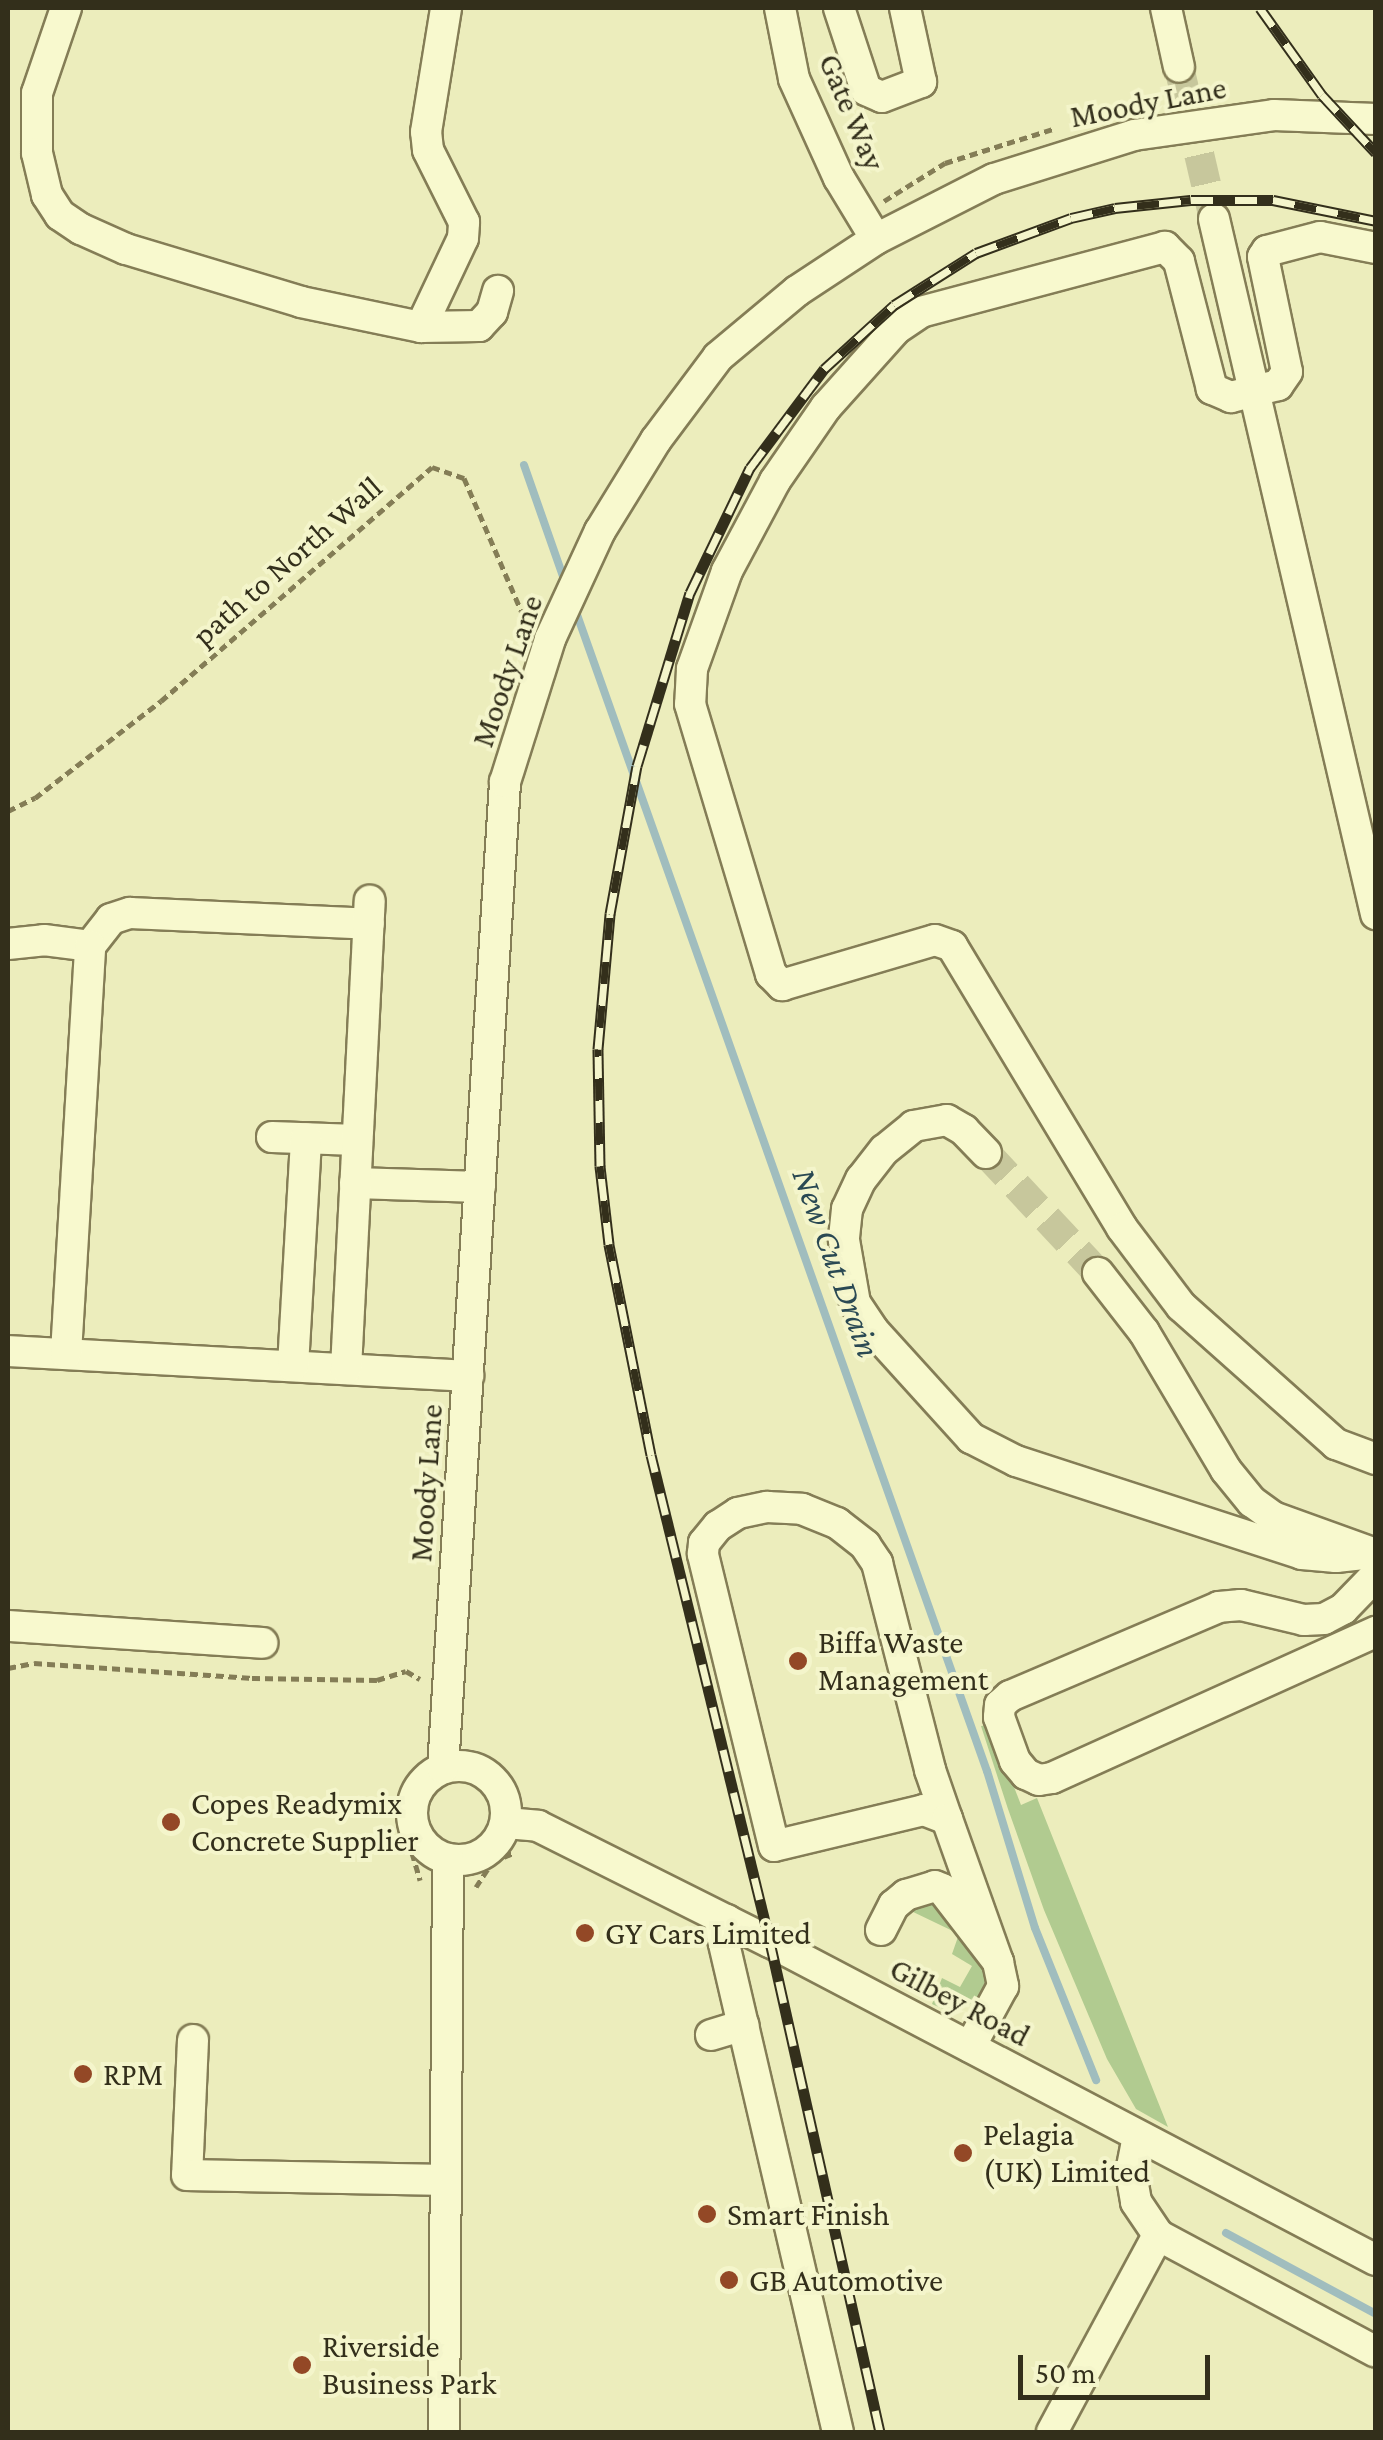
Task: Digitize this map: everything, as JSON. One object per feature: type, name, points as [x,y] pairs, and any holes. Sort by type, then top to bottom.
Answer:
[{"type":"street","points":[[66,8],[36,93],[37,153],[47,195],[60,215],[126,249],[301,302],[420,327],[479,326],[492,312],[498,290]]},
{"type":"street","points":[[420,327],[464,238],[464,222],[428,150],[426,132],[446,8]]},
{"type":"street","points":[[838,8],[866,90],[882,97],[921,82],[905,8]]},
{"type":"street","points":[[1166,8],[1179,67]]},
{"type":"street","name":"Gate Way","points":[[789,9],[794,79],[839,178],[876,238]]},
{"type":"street","name":"Moody Lane","points":[[443,1768],[505,782],[549,622],[579,576],[600,531],[656,440],[718,357],[797,291],[876,238],[994,179],[1134,135],[1274,116],[1376,120]]},
{"type":"street","points":[[1214,219],[1376,914]]},
{"type":"street","points":[[1376,248],[1320,237],[1267,251],[1263,257],[1288,372],[1278,385],[1231,397],[1212,389],[1179,262],[1174,252],[1164,247],[921,312],[896,329],[826,407],[775,481],[727,571],[692,669],[690,704],[771,974],[782,985],[934,940],[952,946],[1122,1228],[1182,1306],[1336,1444],[1376,1459]]},
{"type":"street","points":[[66,1354],[90,946],[111,919],[130,913],[369,913],[346,1370]]},
{"type":"street","points":[[8,944],[44,940],[90,946]]},
{"type":"street","points":[[986,1154],[964,1130],[947,1120],[914,1126],[884,1150],[861,1179],[847,1210],[844,1240],[856,1303],[873,1330],[970,1438],[1016,1461],[1302,1554],[1375,1560]]},
{"type":"street","points":[[272,1136],[358,1140]]},
{"type":"street","points":[[293,1366],[306,1138]]},
{"type":"street","points":[[355,1183],[480,1186]]},
{"type":"street","points":[[1098,1273],[1144,1332],[1226,1470],[1252,1502],[1273,1517],[1375,1560]]},
{"type":"street","points":[[8,1351],[468,1376]]},
{"type":"street","points":[[947,1820],[924,1810],[774,1846],[702,1554],[704,1544],[718,1526],[738,1514],[767,1507],[802,1509],[837,1523],[865,1545],[877,1563],[930,1770],[1004,1986],[970,2047]]},
{"type":"street","points":[[1375,1560],[1343,1609],[1324,1619],[1304,1620],[1241,1605],[1219,1607],[1010,1696],[1000,1705],[999,1717],[1015,1761],[1026,1774],[1040,1780],[1052,1778],[1376,1632]]},
{"type":"street","points":[[8,1626],[262,1643]]},
{"type":"street","points":[[459,1765],[480,1770],[502,1793],[506,1823],[485,1852],[470,1859],[448,1859],[421,1841],[412,1808],[424,1780],[443,1768],[459,1765]]},
{"type":"street","name":"Gilbey Road","points":[[506,1823],[538,1826],[1374,2254]]},
{"type":"street","points":[[444,2432],[448,1859]]},
{"type":"street","points":[[881,1930],[894,1905],[906,1894],[935,1886],[942,1889],[998,1962]]},
{"type":"street","points":[[726,1920],[721,1931],[838,2432]]},
{"type":"street","points":[[711,2035],[743,2025]]},
{"type":"street","points":[[194,2040],[187,2175],[446,2180]]},
{"type":"street","points":[[1138,2136],[1131,2173],[1136,2202],[1158,2235],[1376,2352]]},
{"type":"street","points":[[1052,2432],[1158,2235]]},
{"type":"path","name":"path to North Wall","points":[[8,812],[35,798],[161,701],[432,467],[464,478],[522,621],[549,622]]},
{"type":"path","points":[[8,1668],[34,1663],[252,1678],[377,1680],[406,1672],[418,1679],[448,1682]]},
{"type":"green space","points":[[990,1725],[1021,1805],[1037,1798],[1168,2127],[1136,2109],[1107,2059],[1044,1910],[1008,1809],[981,1726]]},
{"type":"green space","points":[[918,1900],[939,1900],[991,1970],[976,2001],[962,2008],[947,2011],[932,2004],[942,1978],[960,1987],[972,1966],[952,1954],[959,1934],[909,1910]]},
{"type":"waterway","name":"New Cut Drain","points":[[524,465],[565,582]]},
{"type":"waterway","name":"New Cut Drain","points":[[575,609],[987,1771],[1035,1928],[1096,2080]]},
{"type":"waterway","name":"New Cut Drain","points":[[1226,2233],[1376,2314]]},
{"type":"tunnel","points":[[1179,67],[1214,219]]},
{"type":"tunnel","points":[[986,1153],[1098,1273]]},
{"type":"railway","points":[[1260,8],[1322,95],[1376,153]]},
{"type":"railway","points":[[880,2432],[770,1942],[651,1455],[609,1244],[600,1166],[598,1049],[610,914],[637,766],[690,593],[750,468],[824,369],[894,305],[976,253],[1071,218],[1115,208],[1191,200],[1273,200],[1376,221]]},
{"type":"place","name":"Biffa Waste Management","points":[[798,1661]]},
{"type":"place","name":"Copes Readymix Concrete Supplier","points":[[171,1822]]},
{"type":"place","name":"GY Cars Limited","points":[[585,1933]]},
{"type":"place","name":"RPM","points":[[83,2074]]},
{"type":"place","name":"Pelagia (UK) Limited","points":[[963,2153]]},
{"type":"place","name":"Smart Finish","points":[[707,2214]]},
{"type":"place","name":"GB Automotive","points":[[729,2280]]},
{"type":"place","name":"Riverside Business Park","points":[[302,2365]]}]
